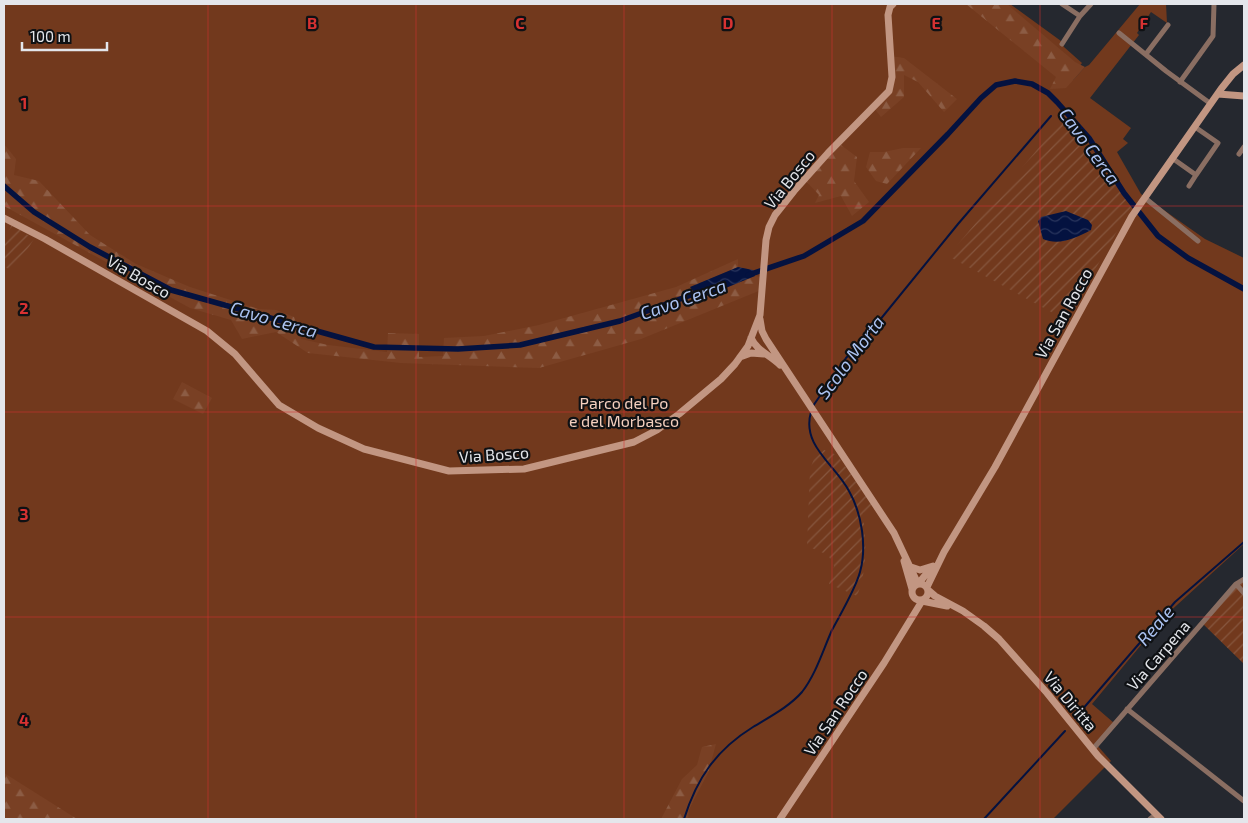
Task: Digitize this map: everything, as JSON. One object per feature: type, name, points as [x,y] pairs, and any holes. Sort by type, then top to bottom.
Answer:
[{"type":"street","name":"Via Bosco","points":[[4,218],[207,331],[235,354],[279,405],[318,428],[364,449],[449,471],[524,469],[634,442],[657,430],[679,414],[721,379],[740,357],[748,346],[760,315],[769,227],[782,205],[828,153],[889,91],[892,77],[888,15],[893,4]]},
{"type":"street","points":[[1062,4],[1080,16]]},
{"type":"street","points":[[1062,44],[1080,16],[1091,4]]},
{"type":"street","points":[[1180,82],[1213,36],[1214,4]]},
{"type":"street","points":[[1146,54],[1168,25]]},
{"type":"street","points":[[1119,33],[1180,82],[1211,104]]},
{"type":"street","name":"Via San Rocco","points":[[780,819],[884,663],[910,618],[918,600],[926,598],[927,589],[944,552],[995,467],[1132,216],[1218,94],[1233,74],[1244,65]]},
{"type":"street","points":[[1218,94],[1244,96]]},
{"type":"street","points":[[1189,186],[1218,143],[1195,127]]},
{"type":"street","points":[[1239,154],[1244,147]]},
{"type":"street","points":[[1172,158],[1196,175]]},
{"type":"street","points":[[1144,199],[1198,241]]},
{"type":"street","points":[[760,315],[760,327],[766,339],[899,544],[911,567],[915,586],[912,595],[918,600]]},
{"type":"street","points":[[751,338],[766,339]]},
{"type":"street","points":[[751,338],[764,354],[776,361],[785,370]]},
{"type":"street","points":[[740,357],[751,353],[764,354]]},
{"type":"street","points":[[899,544],[915,586]]},
{"type":"street","name":"Via San Rocco","points":[[915,586],[944,552]]},
{"type":"street","points":[[911,567],[920,570],[932,567]]},
{"type":"street","name":"Via Carpena","points":[[1092,749],[1236,584],[1244,580]]},
{"type":"street","points":[[1236,584],[1244,593]]},
{"type":"street","name":"Via Diritta","points":[[915,586],[927,589],[954,608]]},
{"type":"street","name":"Via Diritta","points":[[918,600],[963,611],[999,639],[1047,693],[1092,749],[1155,818]]},
{"type":"street","points":[[1127,709],[1244,801]]},
{"type":"green space","name":"Parco del Po e del Morbasco","points":[[4,4],[1010,4],[1061,41],[1064,47],[1082,63],[1071,77],[1073,80],[1089,65],[1140,4],[1166,4],[1167,23],[1151,12],[1137,33],[1139,35],[1090,98],[1131,128],[1123,139],[1128,143],[1117,152],[1141,194],[1205,239],[1244,258],[1244,544],[1166,615],[1092,704],[1114,723],[1096,744],[1111,761],[1053,819],[4,819]]},
{"type":"green space","points":[[966,4],[1007,4],[1075,62],[1085,67],[1066,88],[1050,89],[1056,77]]},
{"type":"green space","points":[[890,56],[904,58],[957,99],[944,112],[918,82],[904,75],[904,97],[881,117],[874,108],[889,91]]},
{"type":"green space","points":[[1067,114],[1088,139],[1131,207],[1066,320],[948,256]]},
{"type":"green space","points":[[4,144],[16,159],[14,175],[39,181],[90,235],[136,264],[190,287],[258,309],[276,310],[294,317],[301,339],[328,345],[387,352],[388,333],[419,334],[419,357],[443,356],[444,338],[484,336],[539,325],[676,287],[738,259],[738,267],[690,287],[699,299],[755,276],[762,277],[761,290],[641,339],[539,368],[401,363],[308,353],[276,332],[242,339],[231,320],[190,308],[4,206]]},
{"type":"green space","points":[[841,145],[857,157],[854,181],[869,202],[852,216],[841,196],[815,203],[819,195],[805,180]]},
{"type":"green space","points":[[903,148],[921,148],[887,184],[876,181],[866,167],[870,152],[884,152]]},
{"type":"green space","points":[[12,225],[34,239],[13,272],[4,266],[4,239]]},
{"type":"green space","points":[[182,382],[212,398],[203,414],[173,399]]},
{"type":"green space","points":[[824,450],[837,455],[876,510],[863,513],[865,566],[857,596],[829,584],[834,566],[828,555],[807,546],[810,469],[814,459]]},
{"type":"green space","points":[[1244,579],[1244,664],[1202,623]]},
{"type":"green space","points":[[716,744],[708,773],[689,809],[688,819],[661,819],[682,779],[697,765],[702,747]]},
{"type":"green space","points":[[4,773],[77,819],[4,819]]},
{"type":"water","points":[[1066,211],[1088,220],[1092,225],[1091,230],[1061,241],[1055,242],[1043,239],[1038,221],[1041,217]]},
{"type":"water","points":[[738,267],[753,270],[755,276],[699,299],[690,287]]},
{"type":"waterway","name":"Cavo Cerca","points":[[748,275],[804,256],[863,221],[981,98],[996,85],[1015,81],[1032,84],[1048,93],[1057,102],[1089,138],[1124,193],[1158,236],[1188,258],[1244,289]]},
{"type":"waterway","name":"Scolo Morta","points":[[813,406],[846,358],[866,337],[958,224],[1051,116]]},
{"type":"waterway","name":"Cavo Cerca","points":[[4,186],[34,212],[90,247],[171,290],[374,347],[458,349],[520,345],[620,321],[702,291]]},
{"type":"waterway","name":"Scolo Morta","points":[[684,819],[695,791],[709,766],[718,755],[728,745],[785,707],[802,692],[815,670],[832,630],[858,579],[863,552],[860,520],[849,491],[815,445],[809,424],[811,412]]},
{"type":"waterway","name":"Reale","points":[[1075,718],[1175,602],[1244,542]]},
{"type":"waterway","name":"Reale","points":[[984,819],[1065,731]]}]
